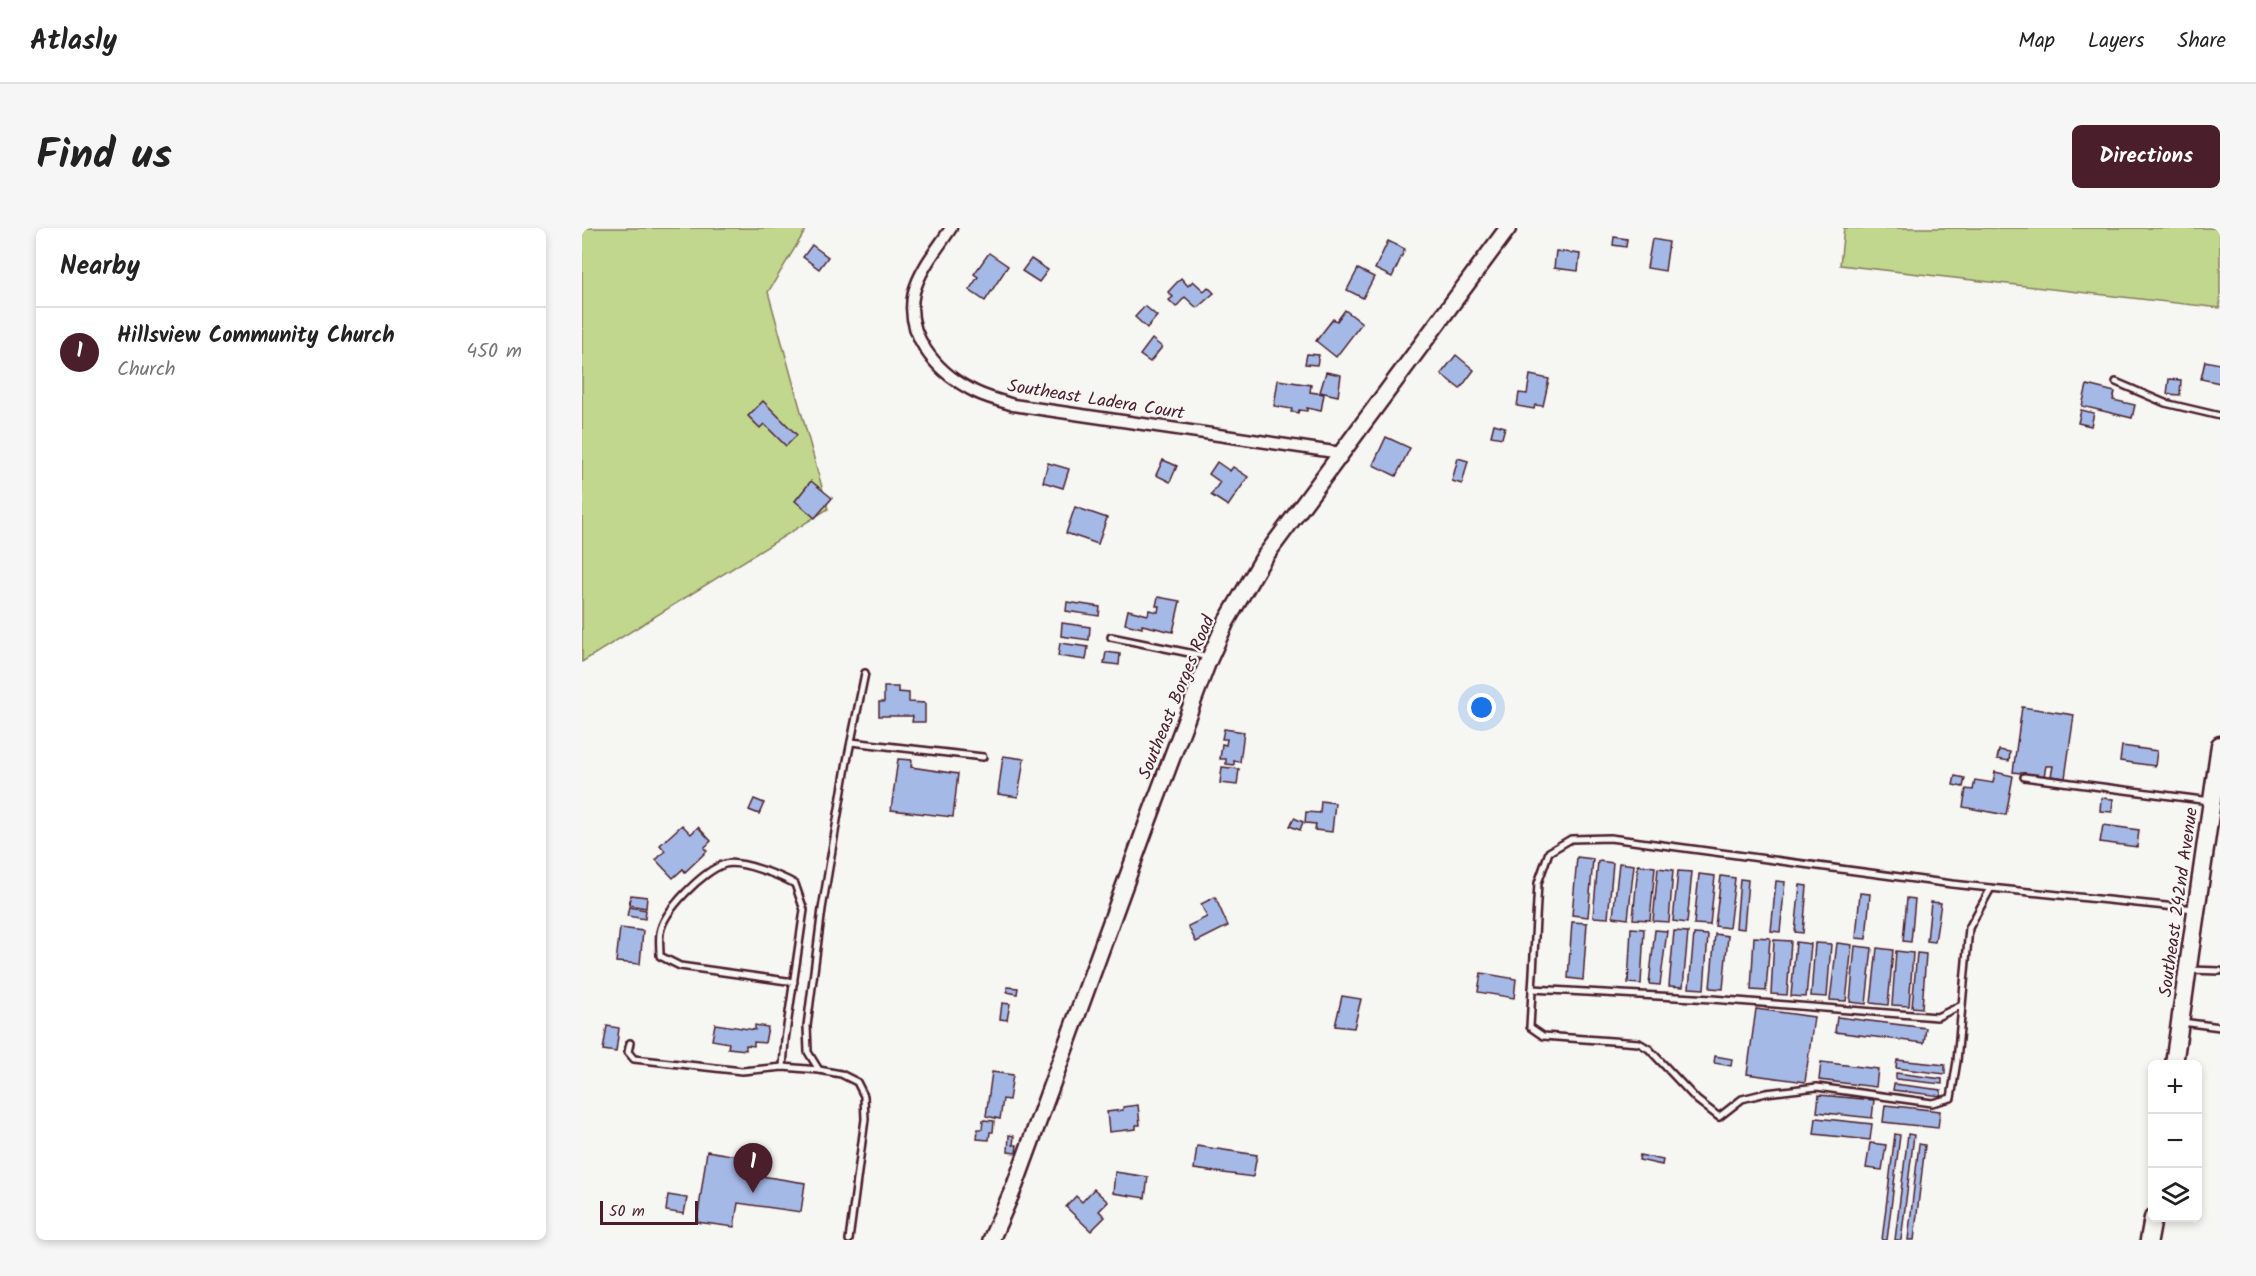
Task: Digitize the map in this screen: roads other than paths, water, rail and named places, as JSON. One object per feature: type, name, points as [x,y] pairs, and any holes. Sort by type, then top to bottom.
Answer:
[{"type":"main road","name":"Southeast 242nd Avenue","points":[[2176,1060],[2220,746]]},
{"type":"main road","points":[[2149,1240],[2152,1222]]},
{"type":"street","name":"Southeast Ladera Court","points":[[951,228],[919,278],[912,309],[919,338],[933,361],[950,378],[970,390],[1013,405],[1341,453]]},
{"type":"street","name":"Southeast Borges Road","points":[[991,1240],[1015,1185],[1148,820],[1210,657],[1226,622],[1252,576],[1508,228]]},
{"type":"lane","points":[[2116,382],[2164,403],[2220,416]]},
{"type":"lane","points":[[1111,637],[1210,657]]},
{"type":"lane","points":[[819,1070],[808,1052],[807,1026],[822,909],[851,742],[866,673]]},
{"type":"lane","points":[[851,742],[983,757]]},
{"type":"lane","points":[[2024,777],[2215,792]]},
{"type":"lane","points":[[1991,888],[1969,928],[1951,1098],[1932,1102],[1817,1088],[1766,1093],[1742,1099],[1719,1117],[1697,1100],[1649,1049],[1639,1043],[1543,1036],[1530,1028],[1538,883],[1549,852],[1571,839],[1610,838],[1991,888],[2197,909]]},
{"type":"lane","points":[[783,1067],[804,910],[795,884],[777,874],[753,867],[726,864],[696,882],[673,907],[660,931],[660,956],[680,966],[794,982]]},
{"type":"lane","points":[[2188,970],[2220,971]]},
{"type":"lane","points":[[1532,989],[1712,999],[1937,1017],[1962,1005]]},
{"type":"lane","points":[[2181,1022],[2220,1027]]},
{"type":"lane","points":[[630,1042],[628,1052],[634,1059],[742,1071],[783,1067],[819,1070],[841,1074],[857,1082],[864,1096],[865,1119],[849,1240]]},
{"type":"place","name":"Hillsview Community Church","points":[[753,1193]]}]
